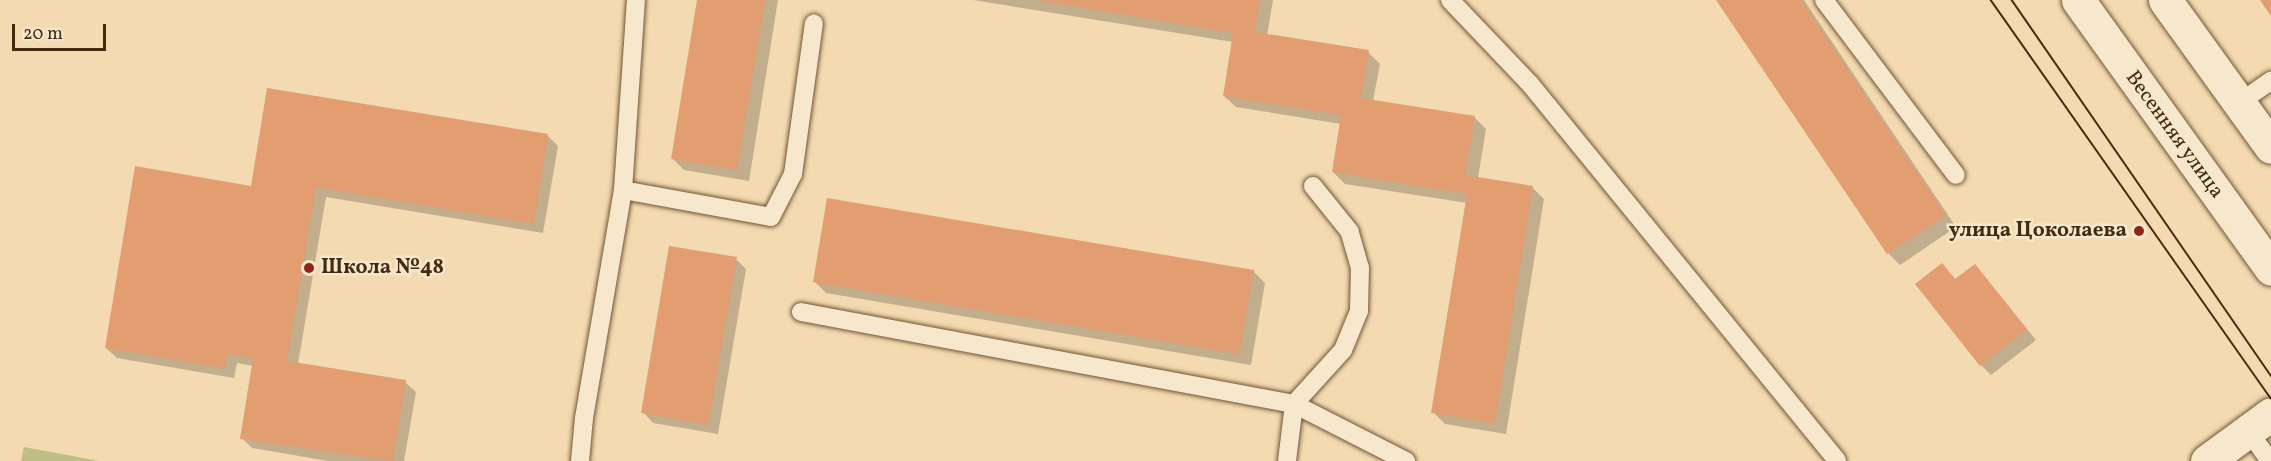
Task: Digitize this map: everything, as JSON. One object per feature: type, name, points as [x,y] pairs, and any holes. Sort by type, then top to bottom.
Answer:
[{"type":"street","name":"Весенняя улица","points":[[2078,0],[2271,269]]},
{"type":"street","points":[[2165,0],[2271,147]]},
{"type":"street","points":[[2207,461],[2260,423]]},
{"type":"lane","points":[[580,461],[584,418],[623,190],[636,0]]},
{"type":"lane","points":[[1450,0],[1530,84],[1837,461]]},
{"type":"lane","points":[[1824,0],[1956,175]]},
{"type":"lane","points":[[623,190],[771,217],[793,174],[813,23]]},
{"type":"lane","points":[[2239,103],[2271,81]]},
{"type":"lane","points":[[1287,461],[1294,404],[1343,350],[1359,311],[1360,268],[1350,232],[1313,186]]},
{"type":"lane","points":[[801,312],[1294,404],[1406,461]]},
{"type":"lane","points":[[2260,423],[2270,461]]},
{"type":"shaded area","points":[[24,447],[99,461],[21,461]]},
{"type":"building","points":[[697,0],[765,0],[737,170],[671,159]]},
{"type":"building","points":[[1037,0],[1260,0],[1255,32],[1369,50],[1361,98],[1475,116],[1465,175],[1533,186],[1495,423],[1431,413],[1467,194],[1332,172],[1341,115],[1223,96],[1233,33]]},
{"type":"building","points":[[1716,0],[1801,0],[1946,215],[1887,254]]},
{"type":"building","points":[[2260,0],[2271,0],[2271,16]]},
{"type":"building","points":[[267,88],[548,134],[534,224],[316,187],[287,361],[406,380],[393,461],[240,439],[253,358],[227,354],[225,368],[105,348],[135,166],[251,186]]},
{"type":"building","points":[[827,198],[1254,270],[1239,354],[813,282]]},
{"type":"building","points":[[669,246],[737,257],[708,425],[641,413]]},
{"type":"building","points":[[1942,263],[1955,279],[1975,264],[2027,329],[1980,366],[1915,284]]},
{"type":"tram line","points":[[1991,0],[2271,398]]},
{"type":"tram line","points":[[2012,0],[2271,376]]},
{"type":"place","name":"улица Цоколаева","points":[[2139,231]]},
{"type":"place","name":"Школа №48","points":[[309,268]]}]
